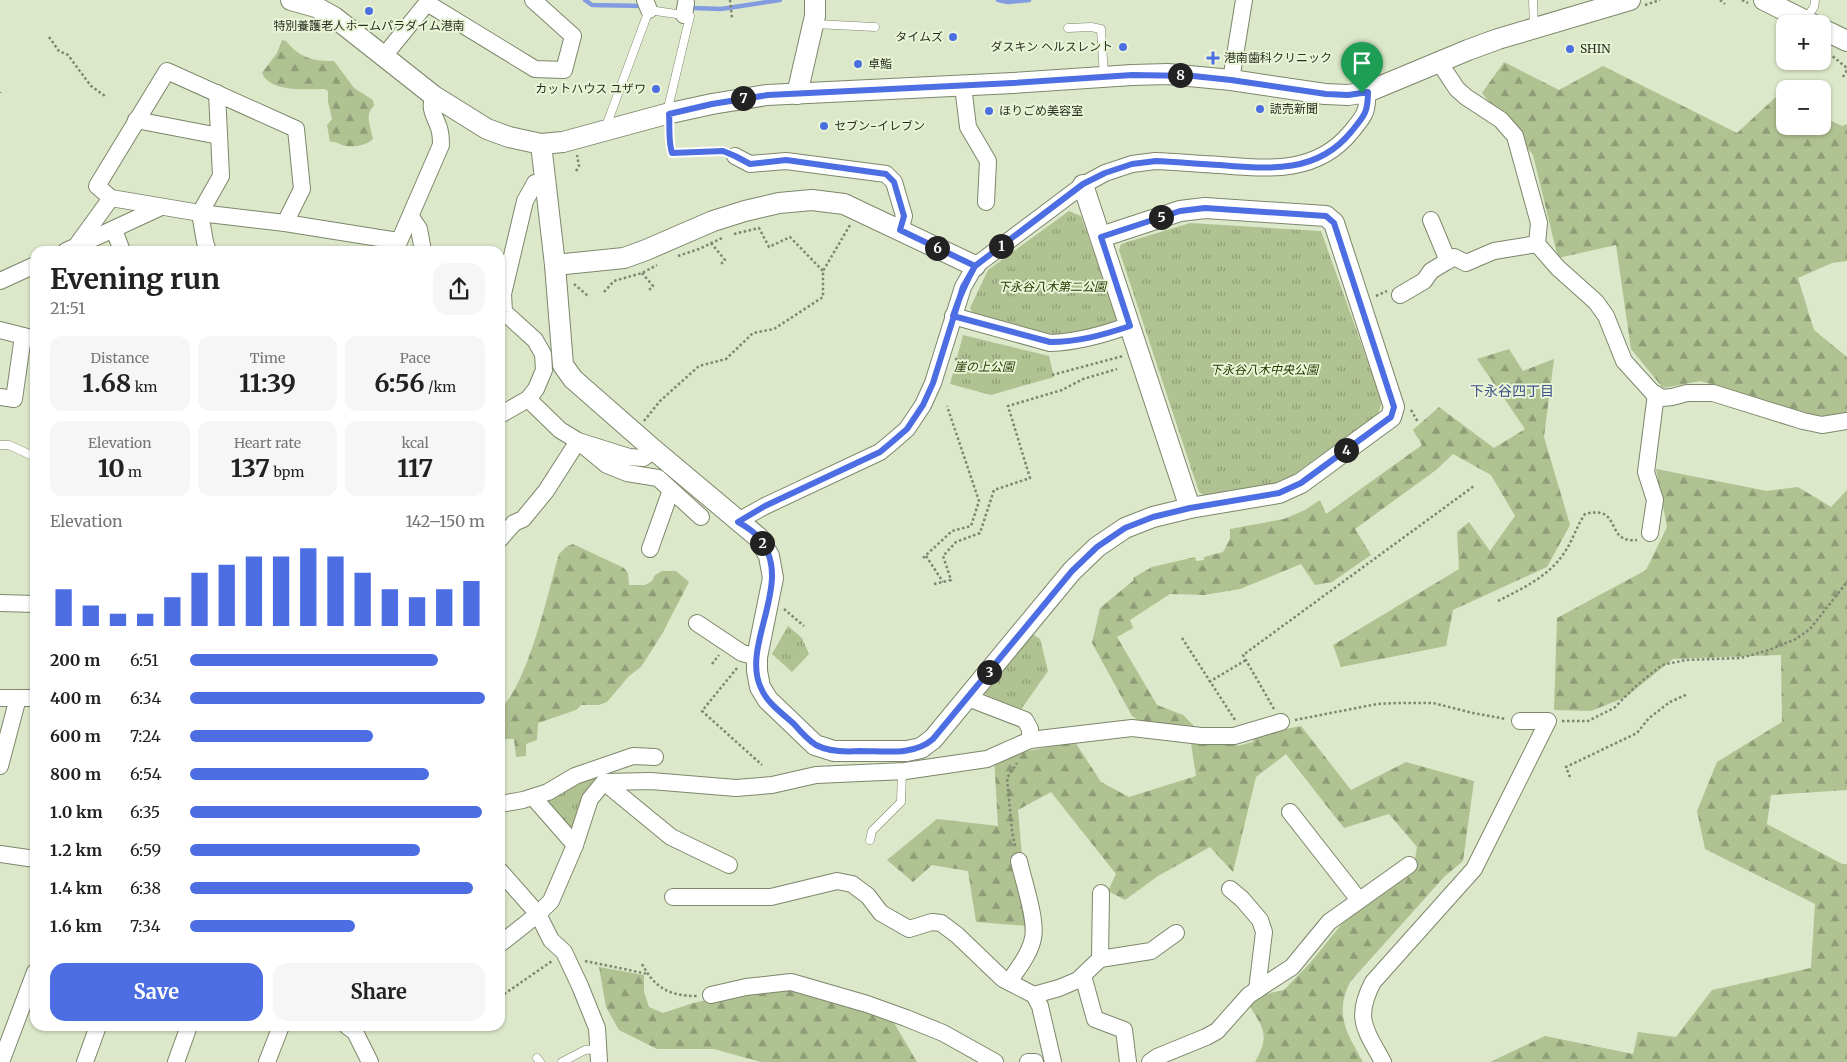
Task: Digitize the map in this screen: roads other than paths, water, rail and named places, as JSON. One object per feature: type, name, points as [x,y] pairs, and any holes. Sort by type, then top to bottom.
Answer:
[{"type":"street","points":[[291,0],[316,7],[334,17],[434,96],[488,129],[541,144],[562,142],[668,114],[751,97],[797,94],[1168,74],[1231,80],[1326,94],[1348,95],[1368,92],[1490,42],[1630,0]]},
{"type":"street","points":[[384,56],[428,2],[535,69],[564,70],[573,36],[532,0]]},
{"type":"street","points":[[1231,80],[1244,0]]},
{"type":"street","points":[[1766,0],[1795,15]]},
{"type":"street","points":[[797,94],[813,24],[816,2]]},
{"type":"street","points":[[1831,33],[1847,41]]},
{"type":"street","points":[[1439,62],[1457,89],[1501,120],[1515,136],[1539,224],[1537,244],[1558,268],[1596,302],[1606,316],[1624,361],[1656,394],[1662,398],[1687,393],[1712,393],[1822,425],[1847,421]]},
{"type":"street","points":[[285,223],[302,190],[296,129],[167,71],[97,186],[111,198],[200,213],[285,223],[397,246],[441,145],[440,130],[432,112],[431,103],[434,96]]},
{"type":"street","points":[[963,86],[968,127],[988,161],[986,202]]},
{"type":"street","points":[[738,522],[765,506],[880,452],[907,429],[923,405],[933,383],[963,287],[975,266],[1083,184],[1105,173],[1143,162],[1156,161],[1268,169],[1306,162],[1322,156],[1348,136],[1368,109],[1368,92]]},
{"type":"street","points":[[206,246],[200,213],[221,176],[217,93]]},
{"type":"street","points":[[136,120],[219,136]]},
{"type":"street","points":[[541,144],[544,182],[562,272],[563,365],[573,379],[759,538],[769,556],[773,578],[757,657],[760,687],[768,700],[815,745],[834,751],[907,751],[921,748],[933,739],[1072,571],[1097,547],[1125,528],[1153,517],[1190,508],[1279,493],[1301,483],[1391,417],[1394,407],[1343,249],[1334,223],[1326,216],[1205,208],[1180,211],[1101,237]]},
{"type":"street","points":[[735,156],[750,164],[786,160],[886,174],[894,182],[904,216],[900,230]]},
{"type":"street","points":[[505,286],[525,201],[535,183],[544,182]]},
{"type":"street","points":[[1083,184],[1190,508]]},
{"type":"street","points":[[73,246],[111,198]]},
{"type":"street","points":[[562,272],[624,258],[713,221],[745,210],[778,203],[812,200],[844,204],[975,266]]},
{"type":"street","points":[[78,246],[161,207]]},
{"type":"street","points":[[411,217],[419,229],[422,246]]},
{"type":"street","points":[[1431,220],[1448,261]]},
{"type":"street","points":[[114,230],[120,246]]},
{"type":"street","points":[[1395,292],[1424,281],[1431,271],[1454,257],[1466,263],[1494,251],[1537,244]]},
{"type":"street","points":[[0,281],[30,267]]},
{"type":"street","points":[[505,313],[534,340],[543,354],[544,370],[536,389],[528,399],[505,412]]},
{"type":"street","points":[[953,316],[1050,342],[1066,342],[1096,337],[1130,326]]},
{"type":"street","points":[[0,330],[29,337],[14,399],[0,397]]},
{"type":"street","points":[[1650,533],[1655,500],[1646,472],[1656,394]]},
{"type":"street","points":[[528,399],[560,430],[578,441],[607,465],[627,473],[658,478],[701,517]]},
{"type":"street","points":[[578,441],[629,457],[643,458],[654,450]]},
{"type":"street","points":[[505,533],[514,523],[523,519],[546,491],[578,441]]},
{"type":"street","points":[[650,549],[672,490]]},
{"type":"street","points":[[0,603],[30,604]]},
{"type":"street","points":[[697,623],[742,653],[757,657]]},
{"type":"street","points":[[0,698],[30,698]]},
{"type":"street","points":[[0,766],[18,698]]},
{"type":"street","points":[[968,698],[1025,720],[1030,729],[1030,740]]},
{"type":"street","points":[[1383,1062],[1364,1023],[1362,1009],[1366,994],[1373,982],[1474,869],[1548,721],[1520,721]]},
{"type":"street","points":[[505,940],[551,901],[575,845],[590,799],[604,782],[651,781],[736,788],[772,785],[816,775],[902,771],[987,759],[1030,740],[1132,728],[1200,736],[1234,736],[1281,722]]},
{"type":"street","points":[[505,803],[548,792],[575,776],[633,756],[655,757]]},
{"type":"street","points":[[604,782],[671,837],[729,865]]},
{"type":"street","points":[[533,797],[575,845]]},
{"type":"street","points":[[1290,812],[1359,900]]},
{"type":"street","points":[[0,854],[30,858]]},
{"type":"street","points":[[1009,982],[1028,953],[1034,936],[1032,917],[1019,861]]},
{"type":"street","points":[[1150,1062],[1157,1057],[1217,1031],[1249,995],[1292,967],[1329,922],[1409,865]]},
{"type":"street","points":[[505,877],[538,914],[551,940],[566,958],[597,1028],[599,1055]]},
{"type":"street","points":[[672,897],[772,897],[837,881],[852,884],[868,896],[881,913],[909,928],[932,922],[941,924],[957,935],[1003,979],[1034,995],[1040,1006],[1053,1062]]},
{"type":"street","points":[[1230,890],[1242,899],[1260,920],[1264,932],[1257,990]]},
{"type":"street","points":[[1034,995],[1078,980],[1100,958],[1101,892]]},
{"type":"street","points":[[1100,958],[1134,955],[1151,951],[1176,932]]},
{"type":"street","points":[[1083,976],[1095,1019],[1124,1030],[1128,1062]]},
{"type":"street","points":[[711,995],[746,987],[791,982],[867,1004],[906,1018],[943,1033],[995,1062]]},
{"type":"street","points":[[1,1062],[30,985]]},
{"type":"street","points":[[85,1062],[96,1031]]},
{"type":"street","points":[[176,1062],[186,1031]]},
{"type":"street","points":[[268,1062],[278,1031]]},
{"type":"street","points":[[354,1031],[370,1062]]},
{"type":"street","points":[[1028,1062],[1035,1062]]},
{"type":"lane","points":[[1533,0],[1534,30]]},
{"type":"lane","points":[[1811,15],[1815,0]]},
{"type":"lane","points":[[604,130],[647,5],[685,9],[690,16],[668,114],[672,153],[723,151],[735,156]]},
{"type":"lane","points":[[813,24],[875,27]]},
{"type":"lane","points":[[1068,28],[1091,27],[1101,29],[1104,77]]},
{"type":"lane","points":[[0,445],[9,445],[30,455]]},
{"type":"lane","points":[[870,840],[872,830],[901,802],[902,771]]},
{"type":"lane","points":[[562,1062],[584,1050],[599,1055]]},
{"type":"waterway","points":[[585,0],[592,5],[644,6]]},
{"type":"waterway","points":[[693,8],[721,9],[780,0]]},
{"type":"waterway","points":[[998,0],[1008,2],[1029,0]]},
{"type":"place","name":"特別養護老人ホームパラダイム港南","points":[[369,11]]},
{"type":"place","name":"タイムズ","points":[[953,37]]},
{"type":"place","name":"ダスキン ヘルスレント","points":[[1123,47]]},
{"type":"place","name":"SHIN","points":[[1570,49]]},
{"type":"place","name":"港南歯科クリニック","points":[[1213,58]]},
{"type":"place","name":"卓鮨","points":[[858,64]]},
{"type":"place","name":"カットハウス ユザワ","points":[[656,89]]},
{"type":"place","name":"読売新聞","points":[[1260,109]]},
{"type":"place","name":"ほりごめ美容室","points":[[989,111]]},
{"type":"place","name":"セブン-イレブン","points":[[824,126]]},
{"type":"district","name":"下永谷四丁目","points":[[1512,391]]},
{"type":"park label","name":"下永谷八木第二公園","points":[[1052,287]]},
{"type":"park label","name":"崖の上公園","points":[[984,367]]},
{"type":"park label","name":"下永谷八木中央公園","points":[[1264,370]]}]
